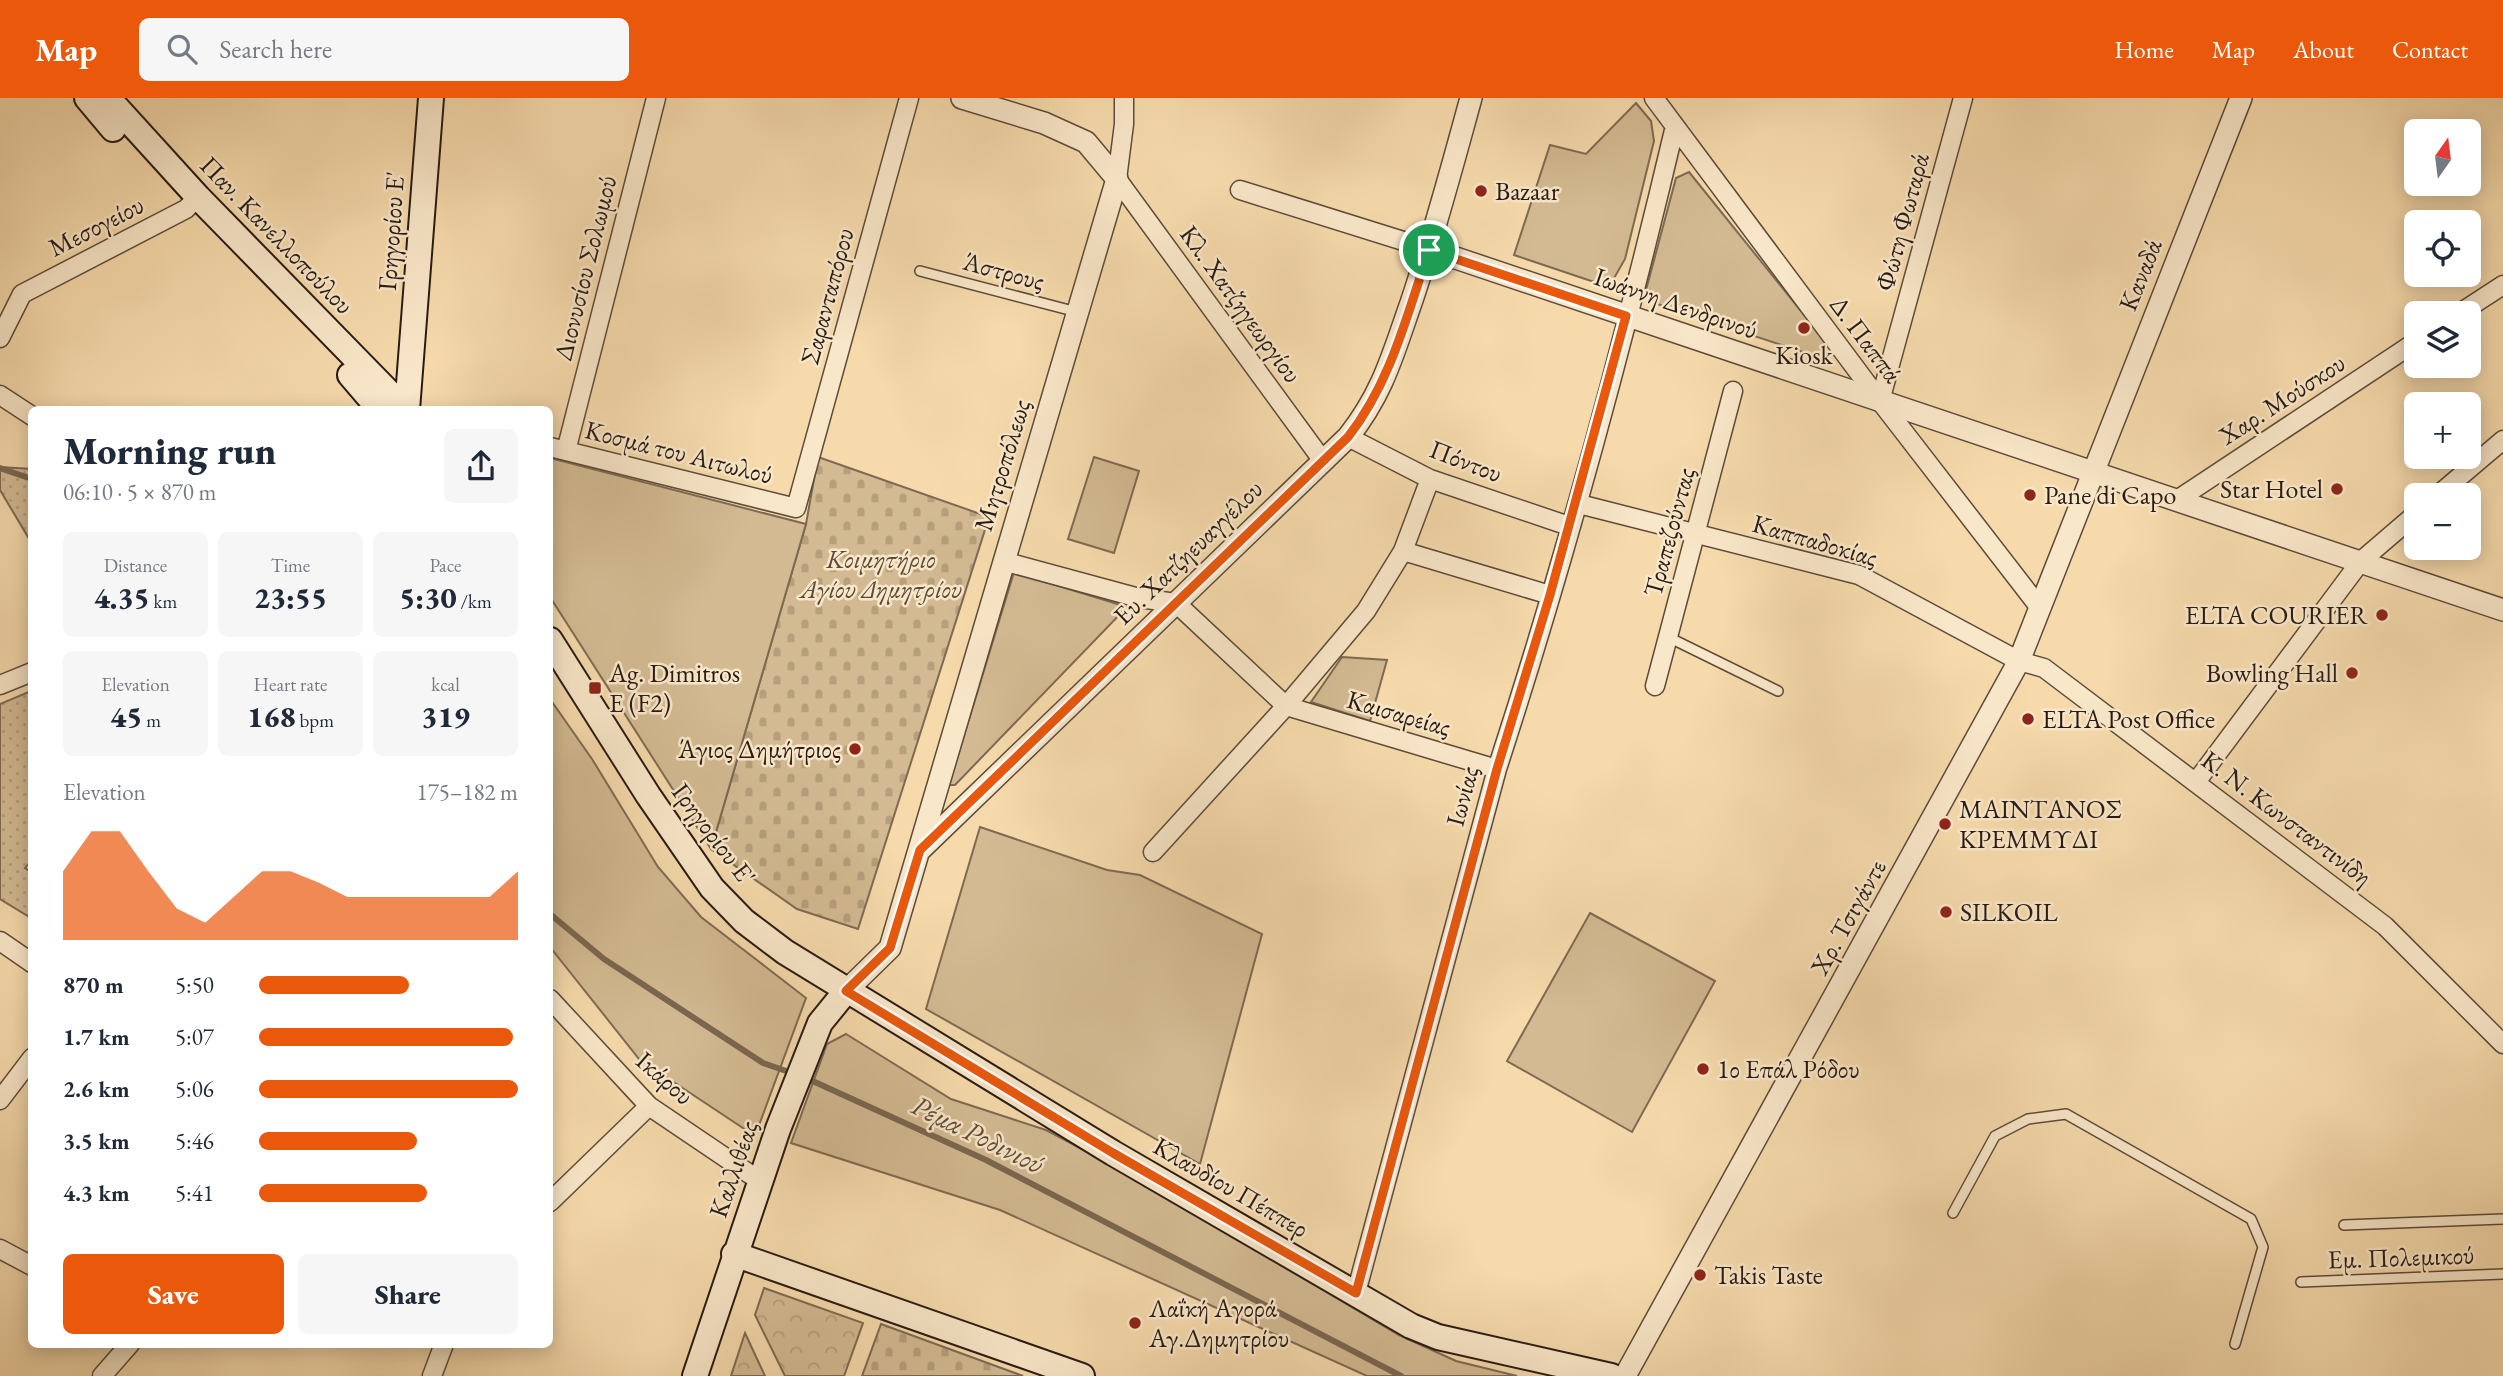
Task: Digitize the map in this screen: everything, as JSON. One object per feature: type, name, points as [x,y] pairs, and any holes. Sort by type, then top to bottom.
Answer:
[{"type":"main road","name":"Παν. Κανελλοπούλου","points":[[87,98],[402,406]]},
{"type":"main road","name":"Παν. Κανελλοπούλου","points":[[108,98],[192,203],[377,406]]},
{"type":"main road","name":"Γρηγορίου Ε'","points":[[406,406],[431,98]]},
{"type":"main road","name":"Γρηγορίου Ε'","points":[[553,645],[648,795],[712,888],[744,921],[785,952],[846,991]]},
{"type":"main road","name":"Καλλιθέας","points":[[695,1376],[778,1129],[820,1023],[846,991]]},
{"type":"main road","name":"Κλαυδίου Πέππερ","points":[[846,991],[1113,1153],[1411,1326],[1438,1337],[1611,1376]]},
{"type":"main road","points":[[734,1254],[1082,1376]]},
{"type":"street","name":"Διονυσίου Σολωμού","points":[[558,449],[656,98]]},
{"type":"street","name":"Σαρανταπόρου","points":[[796,508],[909,98]]},
{"type":"street","points":[[962,98],[1044,123],[1086,142],[1117,179]]},
{"type":"street","name":"Μητροπόλεως","points":[[846,991],[890,948],[1117,179],[1124,124],[1124,98]]},
{"type":"street","name":"Ευ. Χατζηευαγγέλου","points":[[920,850],[1348,437],[1384,383],[1429,250],[1471,98]]},
{"type":"street","name":"Δ. Παππά","points":[[1654,98],[1880,401],[2040,608]]},
{"type":"street","name":"Φώτη Φωταρά","points":[[1880,401],[1963,98]]},
{"type":"street","name":"Καναδά","points":[[2092,472],[2241,98]]},
{"type":"street","name":"Ιωνίας","points":[[1356,1293],[1497,769],[1569,526],[1675,125]]},
{"type":"street","name":"Κλ. Χατζηγεωργίου","points":[[1117,179],[1323,461]]},
{"type":"street","name":"Ιωάννη Δενδρινού","points":[[1240,190],[1429,250],[2503,610]]},
{"type":"street","name":"Μεσογείου","points":[[0,338],[22,294],[192,203]]},
{"type":"street","points":[[2478,301],[2503,285]]},
{"type":"street","name":"Χαρ. Μούσκου","points":[[2177,500],[2404,350]]},
{"type":"street","name":"Τραπεζούντας","points":[[1655,686],[1733,391]]},
{"type":"street","points":[[0,395],[28,413]]},
{"type":"street","name":"Πόντου","points":[[1348,437],[1430,479],[1569,526]]},
{"type":"street","points":[[2452,483],[2503,440]]},
{"type":"street","name":"Κοσμά του Αιτωλού","points":[[558,449],[796,508]]},
{"type":"street","name":"Χρ. Τσιγάντε","points":[[1625,1376],[2020,661],[2092,472]]},
{"type":"street","name":"Καισαρείας","points":[[1153,852],[1286,706],[1366,611],[1403,551],[1430,479]]},
{"type":"street","name":"Καππαδοκίας","points":[[1583,505],[1858,575],[2020,661]]},
{"type":"street","points":[[2196,782],[2361,561],[2404,524]]},
{"type":"street","points":[[1403,551],[1550,595]]},
{"type":"street","points":[[1003,561],[1139,598],[1176,603]]},
{"type":"street","name":"Καισαρείας","points":[[1176,603],[1286,706],[1497,769]]},
{"type":"street","name":"Κ. Ν. Κωνσταντινίδη","points":[[2020,661],[2044,667],[2385,926],[2503,1044]]},
{"type":"street","points":[[0,685],[28,674]]},
{"type":"street","points":[[0,941],[28,960]]},
{"type":"street","name":"Ικάρου","points":[[553,1002],[649,1106],[760,1181]]},
{"type":"street","points":[[0,1100],[28,1063]]},
{"type":"street","points":[[553,1199],[649,1106]]},
{"type":"street","points":[[0,1249],[28,1264]]},
{"type":"street","points":[[102,1376],[126,1348]]},
{"type":"street","points":[[432,1376],[442,1348]]},
{"type":"lane","name":"Άστρους","points":[[920,271],[1077,312]]},
{"type":"lane","points":[[1668,637],[1778,691]]},
{"type":"lane","points":[[1953,1213],[1995,1136],[2028,1119],[2066,1114],[2251,1219],[2263,1247],[2235,1344]]},
{"type":"lane","points":[[2344,1224],[2503,1219]]},
{"type":"lane","name":"Εμ. Πολεμικού","points":[[2301,1282],[2503,1274]]},
{"type":"green space","points":[[1636,103],[1651,121],[1654,141],[1625,259],[1609,287],[1514,255],[1550,145],[1586,154]]},
{"type":"green space","points":[[1689,172],[1826,342],[1821,358],[1654,303],[1646,290],[1676,178]]},
{"type":"green space","name":"Κοιμητήριο Αγίου Δημητρίου","points":[[818,457],[989,517],[858,929],[797,909],[711,849],[806,524]]},
{"type":"green space","points":[[1094,457],[1139,471],[1114,553],[1068,539]]},
{"type":"green space","points":[[553,459],[806,524],[711,849],[553,602]]},
{"type":"green space","points":[[0,467],[28,469],[28,537],[0,490]]},
{"type":"green space","points":[[1014,572],[1127,607],[955,785],[949,785]]},
{"type":"green space","points":[[1342,657],[1387,660],[1370,721],[1311,702]]},
{"type":"green space","points":[[28,692],[28,865],[25,868],[28,870],[28,916],[0,899],[0,704]]},
{"type":"green space","points":[[553,703],[592,759],[658,867],[701,917],[806,998],[755,1136],[639,1059],[553,951]]},
{"type":"green space","points":[[980,827],[1107,870],[1140,875],[1262,934],[1200,1164],[926,1009]]},
{"type":"green space","points":[[1590,913],[1715,981],[1632,1132],[1507,1061]]},
{"type":"green space","points":[[846,1034],[951,1099],[1046,1130],[1116,1167],[1399,1335],[1456,1361],[1517,1376],[1367,1376],[1000,1210],[791,1143],[827,1044]]},
{"type":"green space","points":[[764,1288],[863,1323],[844,1376],[785,1376],[755,1315]]},
{"type":"green space","points":[[881,1324],[1023,1376],[862,1376]]},
{"type":"green space","points":[[745,1333],[765,1376],[731,1376]]},
{"type":"waterway","name":"Ρέμα Ροδινιού","points":[[0,468],[28,478]]},
{"type":"waterway","name":"Ρέμα Ροδινιού","points":[[553,916],[604,959],[763,1063],[792,1073]]},
{"type":"waterway","name":"Ρέμα Ροδινιού","points":[[806,1078],[986,1160],[1401,1376]]},
{"type":"place","name":"Bazaar","points":[[1481,191]]},
{"type":"place","name":"Kiosk","points":[[1804,328]]},
{"type":"place","name":"Star Hotel","points":[[2337,489]]},
{"type":"place","name":"Pane di Capo","points":[[2030,495]]},
{"type":"place","name":"ELTA COURIER","points":[[2382,615]]},
{"type":"place","name":"Bowling Hall","points":[[2352,673]]},
{"type":"place","name":"Ag. Dimitros E (F2)","points":[[595,688]]},
{"type":"place","name":"ELTA Post Office","points":[[2028,719]]},
{"type":"place","name":"Άγιος Δημήτριος","points":[[855,749]]},
{"type":"place","name":"ΜΑΙΝΤΑΝΟΣ ΚΡΕΜΜΥΔΙ","points":[[1945,824]]},
{"type":"place","name":"SILKOIL","points":[[1946,912]]},
{"type":"place","name":"1ο Επάλ Ρόδου","points":[[1703,1069]]},
{"type":"place","name":"Takis Taste","points":[[1700,1275]]},
{"type":"place","name":"Λαΐκή Αγορά Αγ.Δημητρίου","points":[[1135,1323]]},
{"type":"route","points":[[1429,250],[1626,316],[1624,334],[1550,595],[1497,769],[1356,1293],[1113,1153],[846,991],[890,948],[920,850],[1348,437],[1366,415],[1384,383],[1429,250]]}]
